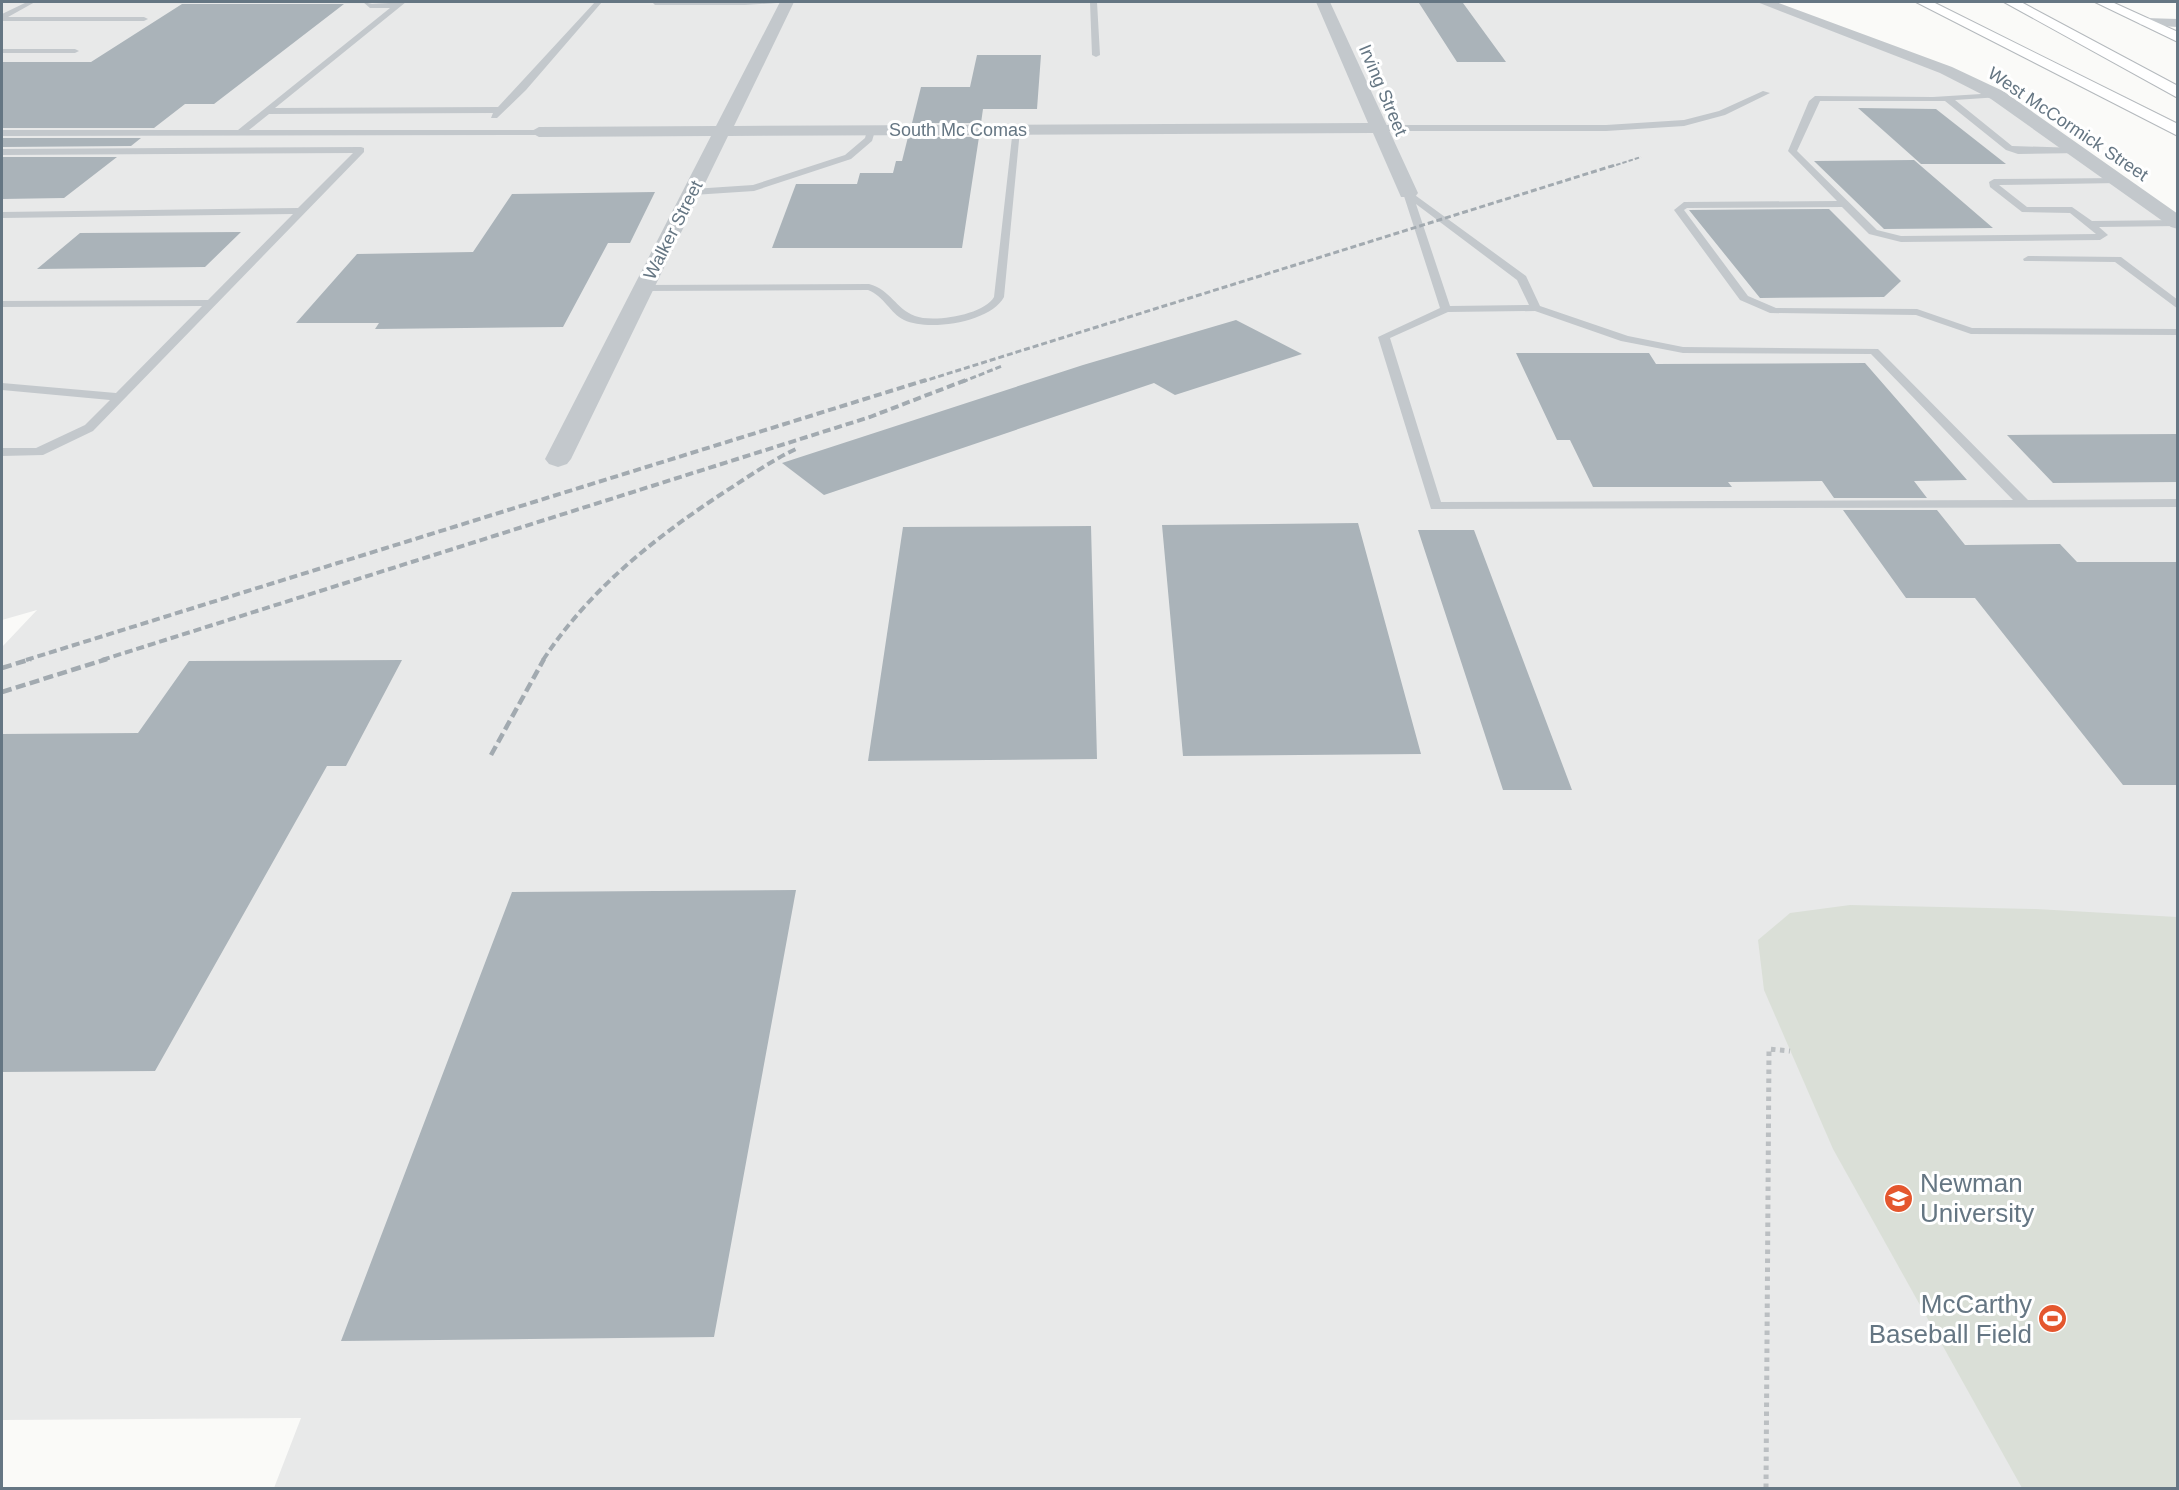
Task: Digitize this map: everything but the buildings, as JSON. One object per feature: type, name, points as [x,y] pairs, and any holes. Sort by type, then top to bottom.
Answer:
[{"type":"highway","points":[[1923,2],[2178,131]]},
{"type":"highway","points":[[2011,2],[2178,93]]},
{"type":"highway","points":[[2102,2],[2178,38]]},
{"type":"street","name":"Walker Street","points":[[558,459],[787,2]]},
{"type":"street","name":"Irving Street","points":[[1323,2],[1408,193]]},
{"type":"street","name":"West McCormick Street","points":[[1764,2],[1946,70],[1997,95],[2178,223]]},
{"type":"street","points":[[2145,22],[2178,22]]},
{"type":"street","name":"South Mc Comas","points":[[539,132],[1378,128]]},
{"type":"lane","points":[[2,18],[31,2]]},
{"type":"lane","points":[[366,2],[370,6],[399,4]]},
{"type":"lane","points":[[477,132],[523,88],[598,2]]},
{"type":"lane","points":[[655,3],[787,2]]},
{"type":"lane","points":[[1092,2],[1096,55]]},
{"type":"lane","points":[[242,132],[399,4]]},
{"type":"lane","points":[[2,18],[144,19]]},
{"type":"lane","points":[[2,51],[75,51]]},
{"type":"lane","points":[[1378,128],[1606,128],[1684,123],[1722,113],[1766,93]]},
{"type":"lane","points":[[1997,95],[1813,100],[1792,151],[1874,232],[1900,239],[2103,235],[2072,210],[2025,210],[1993,185],[1994,182],[2118,180]]},
{"type":"lane","points":[[1947,98],[2009,148],[2018,151],[2078,151]]},
{"type":"lane","points":[[267,111],[500,110]]},
{"type":"lane","points":[[644,288],[869,287],[881,290],[905,316],[928,322],[988,310],[999,297],[1016,130]]},
{"type":"lane","points":[[693,192],[754,188],[849,157],[869,139],[871,131]]},
{"type":"lane","points":[[2,133],[539,132]]},
{"type":"lane","points":[[2,141],[14,133]]},
{"type":"lane","points":[[2,152],[361,150],[89,428],[38,452],[2,452]]},
{"type":"lane","points":[[1408,193],[1522,278],[1536,308]]},
{"type":"lane","points":[[1408,193],[1446,309]]},
{"type":"lane","points":[[1845,204],[1694,205],[1679,207],[1679,210],[1744,298],[1774,311],[1917,312],[1971,331],[2178,332]]},
{"type":"lane","points":[[2,215],[302,211]]},
{"type":"lane","points":[[2089,224],[2178,223]]},
{"type":"lane","points":[[2028,259],[2117,259],[2177,304]]},
{"type":"lane","points":[[2,304],[211,303]]},
{"type":"lane","points":[[2024,503],[1874,351],[1683,350],[1625,339],[1536,308],[1446,309],[1384,337],[1436,506],[2178,503]]},
{"type":"lane","points":[[2,386],[120,397]]},
{"type":"path","points":[[1766,1488],[1768,1049],[1790,1051]]},
{"type":"shaded area","points":[[2,2],[1765,2],[1997,95],[2177,223],[2177,1488],[274,1488],[301,1418],[2,1420],[2,647],[37,610],[2,620]]},
{"type":"shaded area","name":"McCarthy Baseball Field","points":[[1850,905],[2036,909],[2177,917],[2177,1488],[2022,1488],[1833,1149],[1764,990],[1758,940],[1790,913]]},
{"type":"railway","points":[[1610,167],[1641,157]]},
{"type":"railway","points":[[921,382],[1615,165]]},
{"type":"railway","points":[[962,382],[1002,366]]},
{"type":"railway","points":[[26,660],[926,380]]},
{"type":"railway","points":[[102,660],[870,417],[966,380]]},
{"type":"railway","points":[[543,660],[581,610],[624,567],[648,547],[697,510],[769,463],[798,448]]},
{"type":"railway","points":[[2,668],[31,659]]},
{"type":"railway","points":[[2,692],[107,659]]},
{"type":"railway","points":[[491,755],[544,659]]},
{"type":"place","name":"Newman University","points":[[1899,1198]]},
{"type":"place","name":"McCarthy Baseball Field","points":[[2053,1319]]}]
